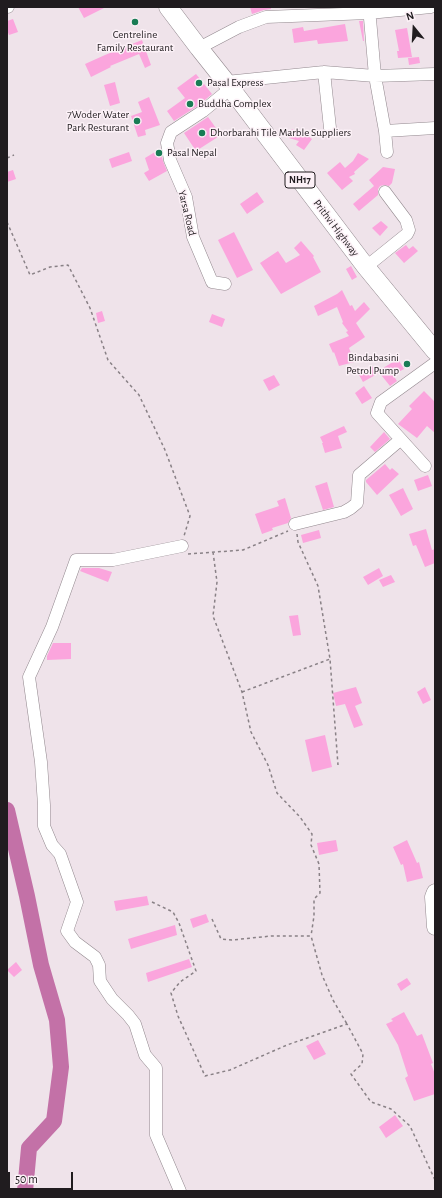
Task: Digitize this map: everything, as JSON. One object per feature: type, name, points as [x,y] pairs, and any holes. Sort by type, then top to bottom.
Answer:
[{"type":"highway","name":"Prithvi Highway","points":[[168,7],[229,85],[366,267],[435,351]]},
{"type":"main road","points":[[435,892],[433,897],[435,927]]},
{"type":"street","points":[[199,48],[239,27],[266,17],[431,7]]},
{"type":"street","points":[[369,10],[375,76],[385,131],[387,152]]},
{"type":"street","points":[[324,72],[330,128]]},
{"type":"street","points":[[229,85],[324,72],[375,76],[435,74]]},
{"type":"street","name":"Yarsa Road","points":[[225,284],[212,282],[193,237],[186,197],[170,160],[167,143],[171,132],[203,111],[229,85]]},
{"type":"street","points":[[385,131],[435,128]]},
{"type":"street","points":[[366,267],[407,234],[409,230],[406,220],[385,192]]},
{"type":"street","points":[[425,466],[377,413],[381,402],[435,363]]},
{"type":"street","points":[[295,524],[344,512],[351,508],[357,503],[359,475],[400,440]]},
{"type":"street","points":[[180,1191],[156,1135],[156,1068],[145,1055],[135,1024],[112,999],[100,981],[99,965],[95,957],[75,942],[67,932],[78,902],[60,854],[52,845],[44,826],[41,762],[29,677],[52,627],[76,560],[113,560],[182,546]]},
{"type":"path","points":[[7,158],[14,155]]},
{"type":"path","points":[[7,222],[30,275],[50,267],[68,265],[90,308],[108,360],[139,395],[165,450],[190,516],[182,546],[187,554],[243,550],[291,530],[295,524]]},
{"type":"path","points":[[295,524],[298,542],[318,586],[330,659],[338,765]]},
{"type":"path","points":[[213,552],[217,582],[213,616],[242,692],[251,732],[268,765],[277,793],[300,818],[312,834],[311,846],[319,864],[320,893],[314,899],[314,916],[311,936],[322,975],[333,1000],[363,1054],[362,1064],[351,1074],[371,1102],[391,1109],[410,1126],[435,1180]]},
{"type":"path","points":[[242,692],[330,659]]},
{"type":"path","points":[[152,902],[173,912],[179,923],[196,971],[180,982],[171,993],[178,1016],[205,1076],[230,1070],[287,1045],[347,1024]]},
{"type":"path","points":[[212,919],[221,939],[232,940],[271,936],[311,936]]},
{"type":"building","points":[[78,7],[106,7],[84,18]]},
{"type":"building","points":[[250,7],[271,7],[271,9],[252,14]]},
{"type":"building","points":[[13,19],[18,32],[9,35],[7,30],[7,21]]},
{"type":"building","points":[[359,21],[363,21],[364,41],[363,41]]},
{"type":"building","points":[[345,24],[348,41],[318,44],[317,40],[294,43],[292,29],[303,27],[304,31]]},
{"type":"building","points":[[407,28],[412,57],[398,58],[397,51],[399,51],[395,30]]},
{"type":"building","points":[[142,40],[151,65],[145,68],[139,54],[110,66],[111,67],[91,77],[85,64]]},
{"type":"building","points":[[419,57],[420,63],[409,65],[408,58]]},
{"type":"building","name":"Buddha Complex","points":[[196,74],[212,94],[199,105],[174,121],[167,111],[185,98],[177,88]]},
{"type":"building","points":[[115,82],[120,103],[110,106],[104,85]]},
{"type":"building","points":[[149,97],[160,125],[145,130],[146,135],[138,137],[131,116],[142,112],[138,102]]},
{"type":"building","name":"Dhorbarahi Tile Marble Suppliers","points":[[208,117],[221,135],[196,151],[184,133]]},
{"type":"building","points":[[292,129],[305,134],[312,139],[304,150],[296,145],[299,141],[289,138]]},
{"type":"building","points":[[160,149],[167,171],[149,181],[144,173],[149,170],[145,158]]},
{"type":"building","points":[[129,152],[132,161],[112,168],[109,159]]},
{"type":"building","points":[[358,153],[369,159],[354,172],[355,174],[349,177],[353,181],[342,190],[327,173],[340,162],[345,168],[353,161]]},
{"type":"building","points":[[383,167],[395,169],[392,183],[389,186],[380,186],[378,189],[378,195],[359,211],[353,204],[374,186],[369,180]]},
{"type":"building","points":[[13,170],[16,179],[7,182],[7,172]]},
{"type":"building","points":[[257,192],[264,202],[247,214],[240,204]]},
{"type":"building","points":[[381,221],[388,227],[380,236],[372,228]]},
{"type":"building","points":[[234,232],[253,270],[237,278],[218,240]]},
{"type":"building","points":[[301,241],[314,256],[313,257],[321,272],[281,294],[260,263],[278,251],[286,263],[300,255],[294,248]]},
{"type":"building","points":[[406,245],[409,249],[413,246],[418,251],[404,263],[395,253]]},
{"type":"building","points":[[351,266],[357,277],[352,280],[346,269]]},
{"type":"building","points":[[342,290],[350,306],[352,305],[355,311],[364,302],[370,309],[356,323],[365,337],[349,348],[354,362],[339,366],[334,352],[333,353],[329,344],[349,336],[346,332],[348,331],[342,323],[343,322],[337,307],[318,316],[314,306]]},
{"type":"building","points":[[102,311],[105,321],[98,323],[96,313]]},
{"type":"building","points":[[212,314],[225,319],[222,327],[209,322]]},
{"type":"building","points":[[398,359],[404,369],[393,375],[397,381],[390,386],[378,371]]},
{"type":"building","points":[[372,366],[377,374],[363,382],[359,375]]},
{"type":"building","points":[[274,375],[280,385],[269,391],[263,380]]},
{"type":"building","points":[[364,386],[372,398],[362,404],[355,393]]},
{"type":"building","points":[[424,391],[435,402],[435,433],[427,426],[417,438],[398,424],[412,409],[409,406]]},
{"type":"building","points":[[344,426],[347,432],[338,436],[342,448],[325,453],[320,437]]},
{"type":"building","points":[[384,432],[390,439],[375,452],[370,447]]},
{"type":"building","points":[[385,464],[390,470],[392,468],[399,474],[377,495],[366,480]]},
{"type":"building","points":[[428,475],[432,486],[418,491],[414,480]]},
{"type":"building","points":[[327,482],[334,507],[323,510],[315,486]]},
{"type":"building","points":[[403,488],[413,509],[401,516],[389,495]]},
{"type":"building","points":[[285,498],[291,518],[288,523],[272,528],[273,530],[262,534],[255,514],[279,506],[277,501]]},
{"type":"building","points":[[426,529],[432,550],[435,549],[435,563],[425,567],[416,545],[413,546],[409,534]]},
{"type":"building","points":[[319,530],[321,538],[303,543],[301,535]]},
{"type":"building","points":[[82,568],[99,568],[112,572],[108,582],[80,571]]},
{"type":"building","points":[[379,568],[383,576],[368,585],[363,577]]},
{"type":"building","points":[[391,575],[395,582],[383,587],[379,580]]},
{"type":"building","points":[[298,615],[301,635],[293,636],[289,616]]},
{"type":"building","points":[[53,643],[71,643],[71,659],[47,660],[47,656]]},
{"type":"building","points":[[356,687],[362,703],[355,706],[363,725],[354,728],[345,704],[336,706],[333,693]]},
{"type":"building","points":[[425,687],[431,700],[423,704],[417,692]]},
{"type":"building","points":[[325,735],[332,767],[312,772],[305,740]]},
{"type":"building","points":[[336,840],[338,851],[319,855],[317,843]]},
{"type":"building","points":[[407,840],[417,863],[419,862],[423,878],[407,882],[403,864],[401,865],[393,847]]},
{"type":"building","points":[[147,896],[149,905],[116,911],[114,901]]},
{"type":"building","points":[[206,914],[209,922],[193,928],[190,919]]},
{"type":"building","points":[[175,925],[177,935],[131,949],[128,939]]},
{"type":"building","points":[[189,959],[192,967],[148,982],[146,973]]},
{"type":"building","points":[[16,962],[22,970],[14,977],[7,970]]},
{"type":"building","points":[[407,978],[411,984],[401,991],[397,984]]},
{"type":"building","points":[[404,1012],[417,1036],[422,1034],[433,1063],[431,1064],[435,1074],[435,1094],[414,1101],[405,1078],[408,1076],[398,1045],[386,1024],[393,1021],[391,1019]]},
{"type":"building","points":[[318,1040],[326,1054],[314,1060],[306,1046]]},
{"type":"building","points":[[395,1115],[403,1126],[386,1138],[379,1127]]},
{"type":"waterway","points":[[7,810],[41,965],[57,1020],[61,1067],[54,1121],[29,1148],[25,1191]]},
{"type":"waterway","points":[[7,821],[12,831]]},
{"type":"place","name":"Centreline Family Restaurant","points":[[135,22]]},
{"type":"place","name":"Pasal Express","points":[[199,83]]},
{"type":"place","name":"Buddha Complex","points":[[190,104]]},
{"type":"place","name":"7Woder Water Park Resturant","points":[[137,121]]},
{"type":"place","name":"Dhorbarahi Tile Marble Suppliers","points":[[202,133]]},
{"type":"place","name":"Pasal Nepal","points":[[159,153]]},
{"type":"place","name":"Bindabasini Petrol Pump","points":[[407,364]]}]
